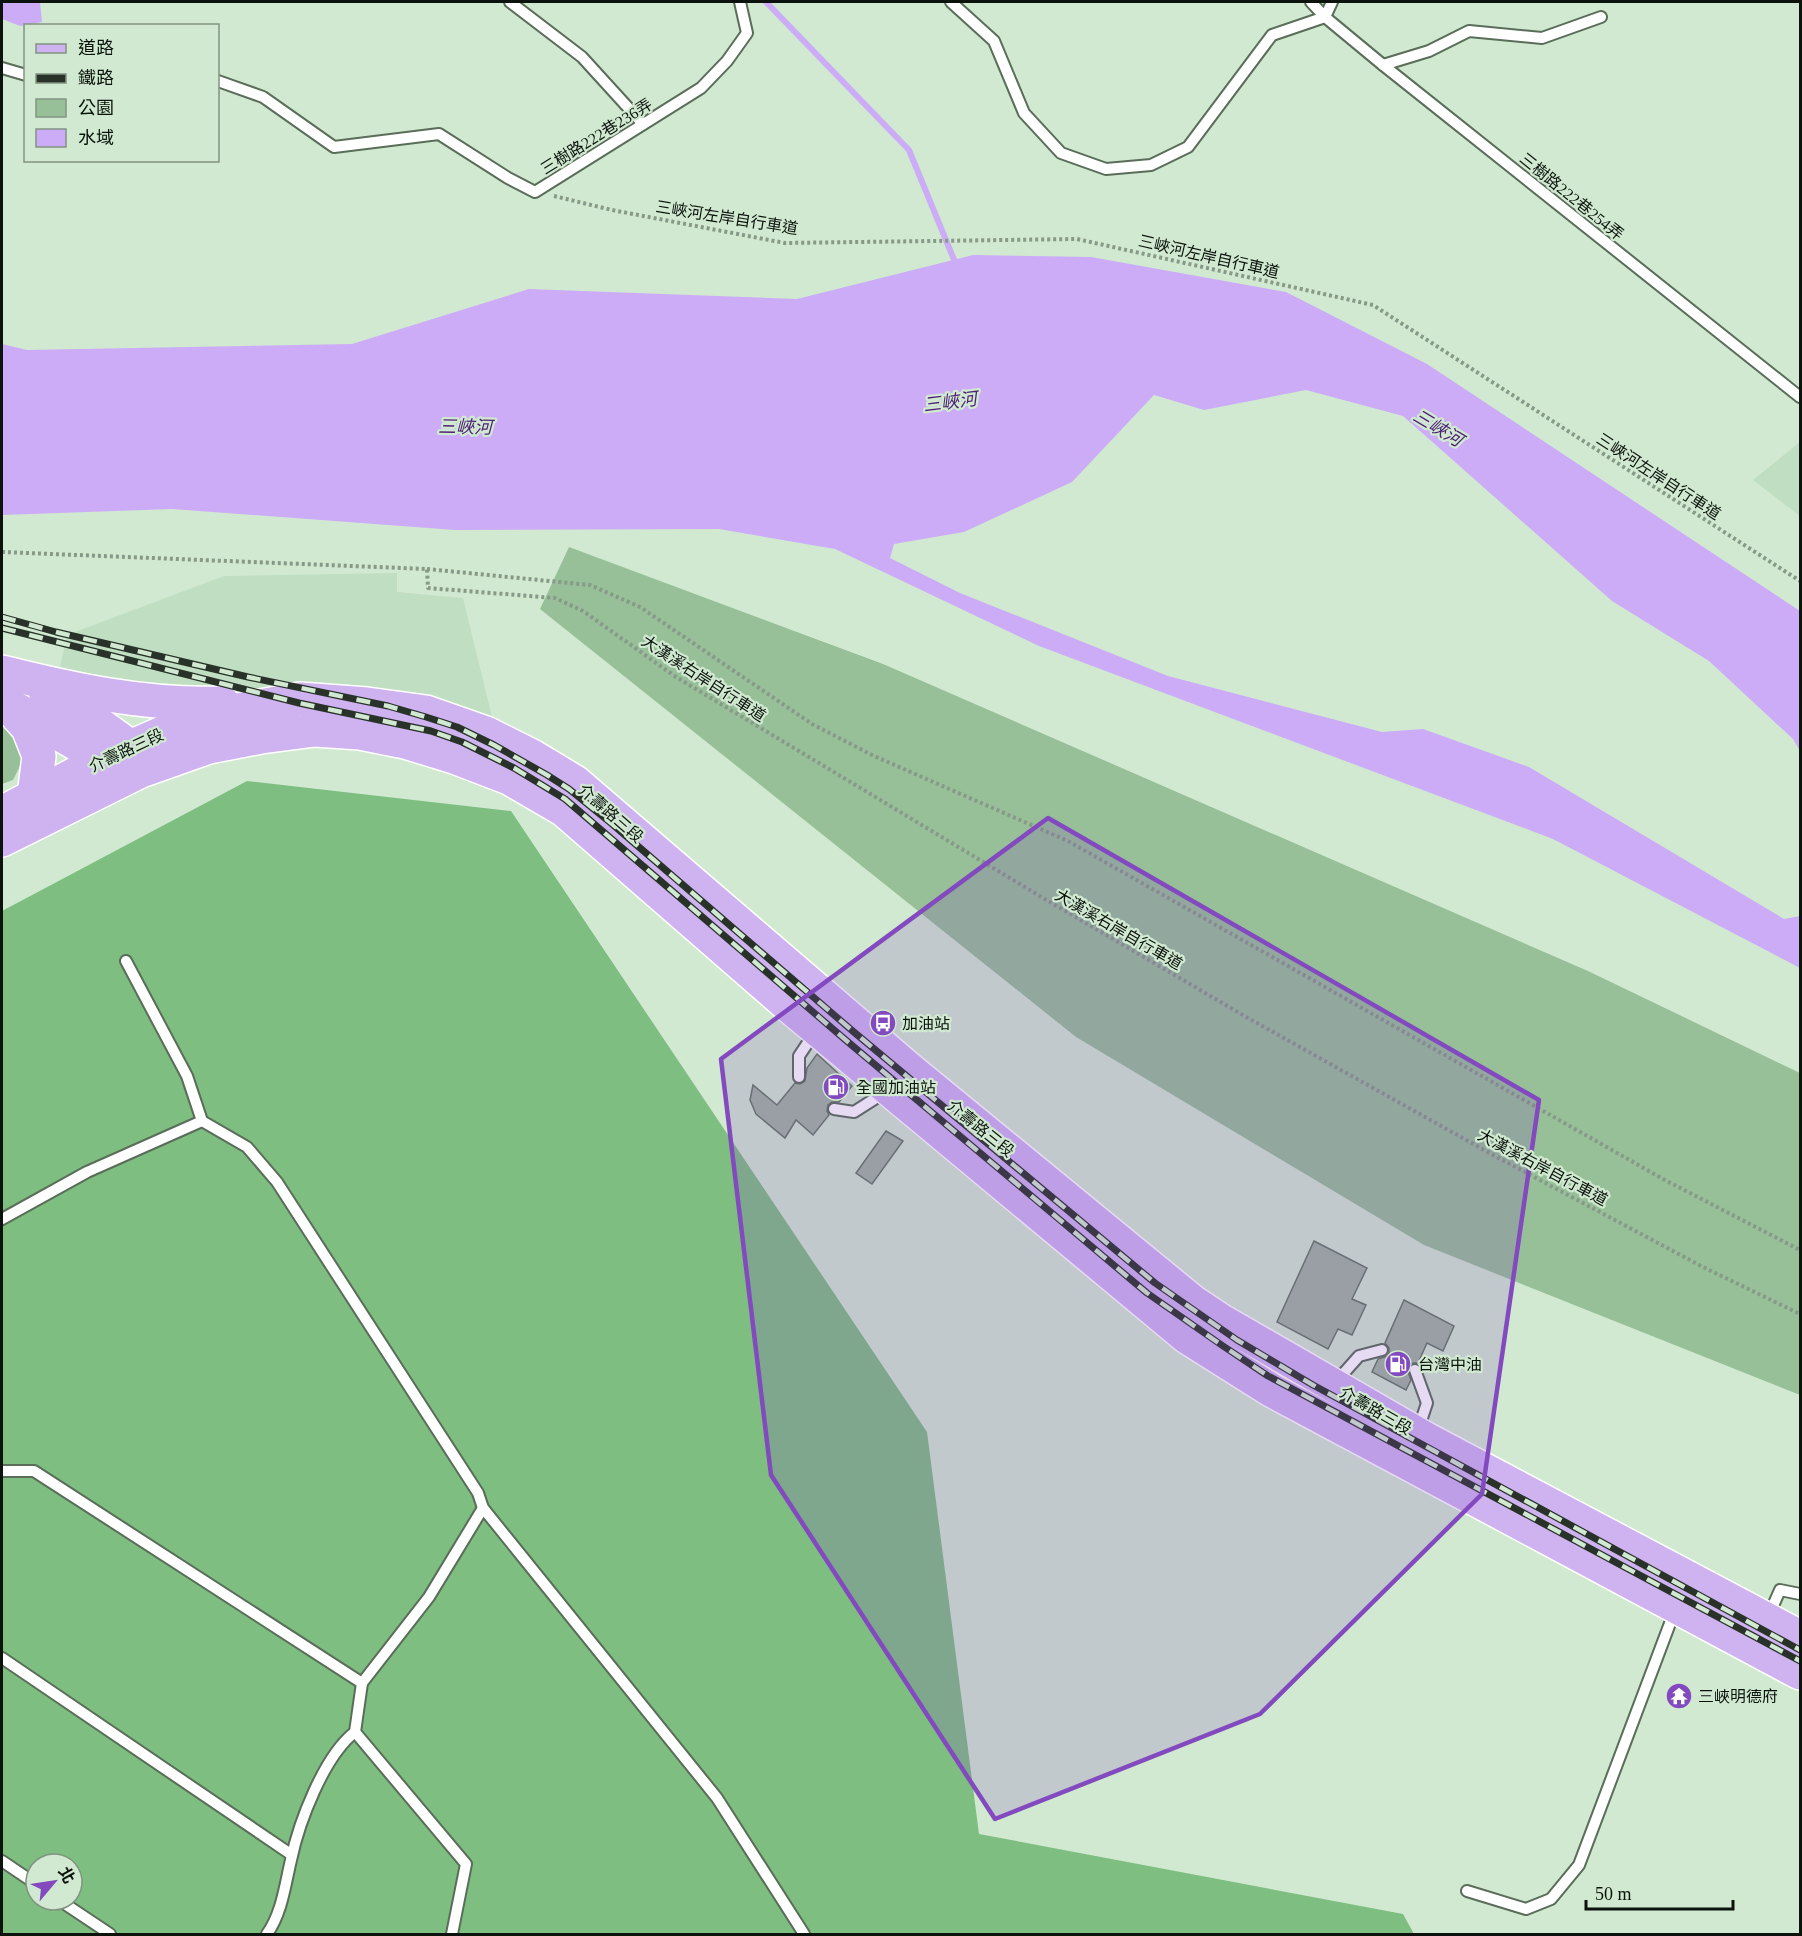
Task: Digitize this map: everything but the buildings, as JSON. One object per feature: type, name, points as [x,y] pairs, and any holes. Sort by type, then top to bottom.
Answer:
[{"type":"main road","points":[[2,682],[198,704],[300,699]]},
{"type":"main road","points":[[2,682],[87,750],[126,758]]},
{"type":"main road","points":[[2,682],[28,728],[39,756],[34,796]]},
{"type":"main road","name":"介壽路三段","points":[[2,840],[174,728],[226,712],[300,699],[367,704],[426,712],[486,733],[532,756],[575,783],[910,1070],[1193,1302],[1196,1324]]},
{"type":"main road","name":"介壽路三段","points":[[2,813],[34,796],[126,758],[315,730],[360,733],[405,742],[454,757],[509,778],[564,810],[890,1090],[1196,1324],[1271,1390],[1676,1607],[1761,1634],[1800,1637]]},
{"type":"main road","name":"介壽路三段","points":[[1196,1324],[1333,1385],[1417,1433],[1761,1634],[1800,1673]]},
{"type":"lane","points":[[510,2],[582,57],[643,124]]},
{"type":"lane","name":"三樹路222巷236弄","points":[[219,81],[263,97],[334,147],[439,134],[508,178],[535,192],[701,88],[727,61],[747,33],[740,2]]},
{"type":"lane","points":[[951,2],[994,41],[1024,113],[1061,153],[1106,169],[1151,165],[1188,147],[1272,35],[1325,17],[1332,2]]},
{"type":"lane","name":"三樹路222巷254弄","points":[[1311,2],[1325,17],[1383,65],[1800,397]]},
{"type":"lane","points":[[1383,65],[1429,51],[1469,31],[1542,38],[1601,17]]},
{"type":"lane","points":[[2,68],[24,74]]},
{"type":"lane","points":[[126,962],[187,1076],[201,1121],[247,1147],[277,1182],[478,1493],[483,1508],[717,1798],[804,1935]]},
{"type":"lane","points":[[799,1077],[799,1056],[817,1029]]},
{"type":"lane","points":[[834,1110],[854,1112],[890,1090]]},
{"type":"lane","points":[[2,1220],[87,1172],[201,1121]]},
{"type":"lane","points":[[1333,1385],[1359,1356],[1382,1350]]},
{"type":"lane","points":[[1415,1370],[1427,1403],[1417,1433]]},
{"type":"lane","points":[[2,1471],[34,1471],[362,1683]]},
{"type":"lane","points":[[267,1935],[277,1921],[292,1855],[315,1787],[345,1740],[355,1732],[362,1683],[429,1597],[483,1508]]},
{"type":"lane","points":[[1761,1634],[1780,1590],[1800,1594]]},
{"type":"lane","points":[[1467,1891],[1526,1909],[1551,1899],[1579,1865],[1676,1607]]},
{"type":"lane","points":[[2,1658],[292,1855]]},
{"type":"lane","points":[[355,1732],[466,1864],[452,1935]]},
{"type":"lane","points":[[2,1861],[24,1876]]},
{"type":"lane","points":[[76,1912],[110,1935]]},
{"type":"path","name":"三峽河左岸自行車道","points":[[535,192],[612,210],[785,243],[1077,239],[1373,305],[1800,581]]},
{"type":"path","points":[[2,552],[427,569],[590,585],[640,607],[812,724],[874,756],[1068,841],[1663,1179],[1800,1250]]},
{"type":"path","name":"大漢溪右岸自行車道","points":[[427,569],[428,588],[555,598],[583,611],[676,677],[1043,898],[1228,1006],[1504,1161],[1703,1267],[1800,1314]]},
{"type":"highlighted area","points":[[1048,818],[1539,1100],[1482,1494],[1260,1714],[995,1819],[771,1475],[721,1059]]},
{"type":"shaded area","points":[[1800,442],[1800,516],[1753,480]]},
{"type":"shaded area","points":[[397,573],[397,592],[463,598],[492,717],[442,701],[335,687],[235,692],[136,690],[58,676],[67,635],[224,576]]},
{"type":"green space","points":[[569,547],[883,664],[1588,971],[1800,1073],[1800,1395],[1424,1245],[1076,1037],[540,609]]},
{"type":"green space","points":[[2,714],[28,750],[13,780],[2,784]]},
{"type":"green space","points":[[247,781],[511,811],[927,1432],[979,1834],[1403,1914],[1414,1934],[2,1934],[2,911]]},
{"type":"water","points":[[2,2],[40,2],[42,22],[20,26],[2,19]]},
{"type":"water","name":"三峽河","points":[[973,255],[1091,257],[1286,292],[1427,364],[1800,611],[1800,751],[1793,739],[1709,661],[1612,601],[1403,416],[1306,390],[1204,410],[1154,395],[1072,482],[964,532],[894,544],[890,558],[960,593],[1168,676],[1382,732],[1423,729],[1529,767],[1784,919],[1800,916],[1800,968],[1553,839],[1039,646],[835,549],[719,529],[455,530],[172,509],[2,515],[2,344],[27,350],[352,344],[529,289],[797,299]]},
{"type":"waterway","points":[[766,2],[909,150],[957,267]]},
{"type":"railway","points":[[2,617],[56,632],[248,677],[388,706],[426,717],[457,727],[547,775],[569,789],[611,823],[855,1033],[1155,1283],[1237,1340],[1313,1385],[1800,1650]]},
{"type":"railway","points":[[2,628],[299,703],[431,731],[462,742],[514,768],[565,799],[848,1042],[1147,1293],[1223,1346],[1268,1376],[1800,1661]]},
{"type":"place","name":"加油站","points":[[883,1023]]},
{"type":"place","name":"全國加油站","points":[[836,1087]]},
{"type":"place","name":"台灣中油","points":[[1398,1364]]},
{"type":"place","name":"三峽明德府","points":[[1679,1696]]}]
